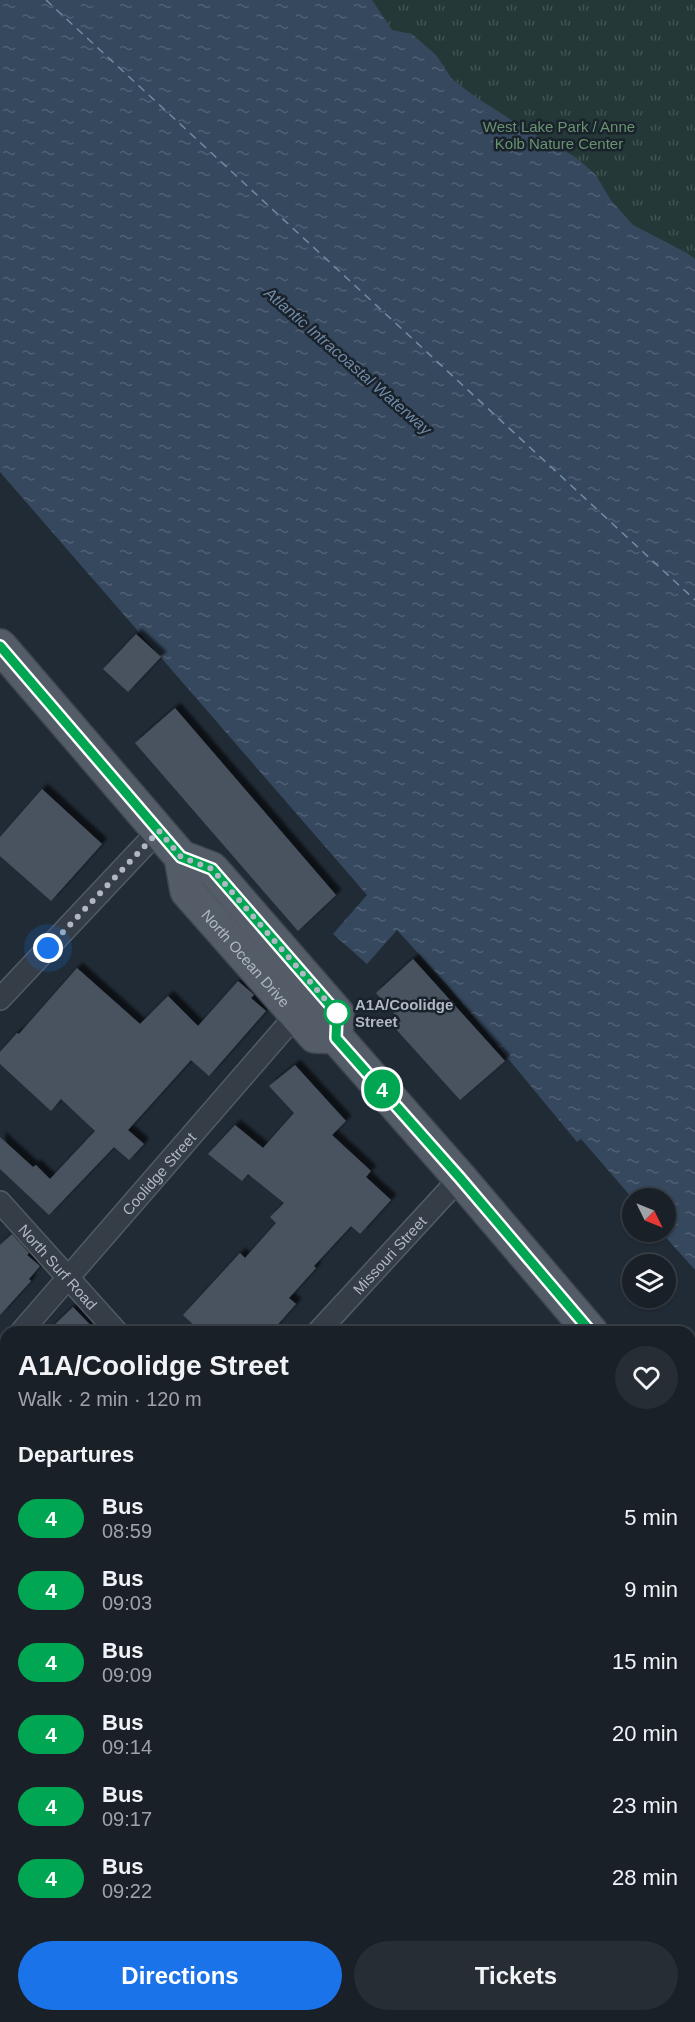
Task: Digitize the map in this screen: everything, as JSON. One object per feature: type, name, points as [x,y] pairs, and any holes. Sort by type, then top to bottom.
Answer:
[{"type":"main road","points":[[2,653],[181,857],[212,869],[298,967],[337,1013],[336,1038],[460,1178],[586,1326]]},
{"type":"main road","name":"North Ocean Drive","points":[[181,857],[187,891],[315,1036],[336,1038]]},
{"type":"street","points":[[0,999],[159,831]]},
{"type":"street","name":"Coolidge Street","points":[[26,1326],[296,1015]]},
{"type":"street","name":"Missouri Street","points":[[324,1326],[460,1178]]},
{"type":"street","name":"North Surf Road","points":[[0,1202],[112,1326]]},
{"type":"green space","name":"West Lake Park / Anne Kolb Nature Center","points":[[195,0],[695,0],[695,428]]},
{"type":"water","name":"Atlantic Intracoastal Waterway","points":[[0,0],[372,0],[392,30],[412,34],[436,55],[452,79],[527,130],[577,158],[596,175],[610,199],[633,225],[695,259],[695,1270],[670,1242],[676,1242],[676,1188],[623,1188],[581,1139],[577,1142],[448,986],[397,930],[367,964],[333,934],[367,895],[0,472]]},
{"type":"building","points":[[136,634],[161,657],[128,692],[103,669]]},
{"type":"building","points":[[175,708],[336,895],[298,931],[135,743]]},
{"type":"building","points":[[42,789],[102,844],[51,901],[0,856],[0,837]]},
{"type":"building","points":[[413,959],[505,1061],[460,1100],[394,1027],[401,1021],[376,993]]},
{"type":"building","points":[[77,968],[140,1024],[168,996],[198,1026],[238,981],[254,995],[251,998],[266,1011],[209,1076],[191,1060],[128,1130],[144,1144],[129,1160],[114,1147],[49,1215],[0,1169],[0,1137],[50,1179],[95,1131],[61,1099],[51,1111],[0,1064],[0,1052],[17,1033],[19,1034]]},
{"type":"building","points":[[295,1065],[346,1121],[332,1135],[371,1171],[366,1177],[391,1200],[360,1234],[351,1226],[314,1266],[316,1268],[289,1298],[296,1304],[276,1326],[195,1326],[183,1315],[240,1253],[245,1258],[276,1223],[270,1217],[284,1203],[248,1174],[242,1181],[208,1154],[235,1125],[263,1148],[294,1113],[269,1086]]},
{"type":"building","points":[[12,1234],[29,1253],[27,1255],[40,1266],[29,1279],[31,1281],[0,1315],[0,1245]]},
{"type":"building","points":[[73,1307],[91,1326],[53,1326]]},
{"type":"ferry route","points":[[46,0],[695,600]]},
{"type":"bus line","name":"4","points":[[0,646],[181,857],[212,869],[307,978],[337,1013],[336,1038],[460,1178],[586,1326]]},
{"type":"place","name":"A1A/Coolidge Street","points":[[337,1013]]},
{"type":"route","points":[[48,948],[159,831],[181,857],[212,869],[337,1013]]}]
